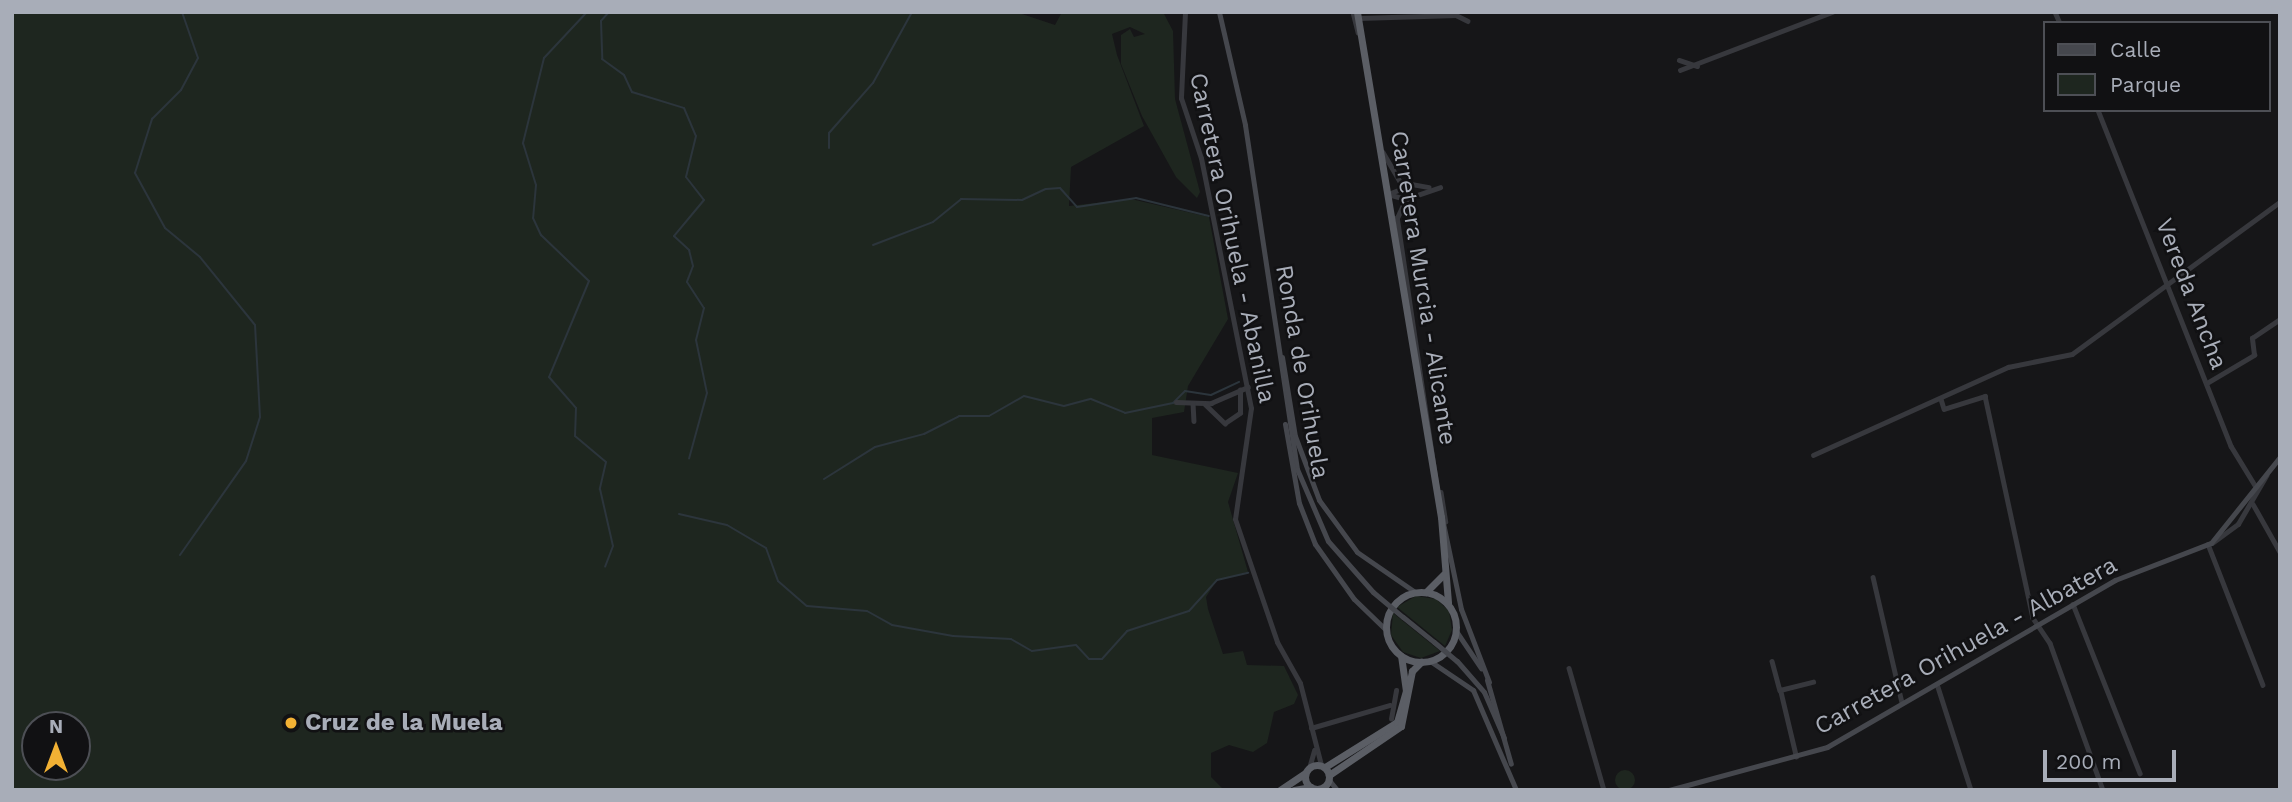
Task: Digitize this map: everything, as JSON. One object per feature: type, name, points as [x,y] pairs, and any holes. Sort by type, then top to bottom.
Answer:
[{"type":"highway","name":"Carretera Murcia - Alicante","points":[[1356,14],[1443,520],[1448,603]]},
{"type":"highway","points":[[1426,592],[1446,570]]},
{"type":"highway","points":[[1280,790],[1307,770],[1323,766],[1367,746],[1397,722],[1406,691],[1401,655],[1386,630],[1393,605],[1415,592],[1426,592],[1448,603],[1456,631],[1445,653],[1430,661],[1421,662],[1401,655]]},
{"type":"highway","points":[[1294,790],[1314,789],[1401,726],[1412,671],[1421,662]]},
{"type":"highway","points":[[1323,766],[1329,778]]},
{"type":"highway","points":[[1307,770],[1314,789]]},
{"type":"main road","name":"Ronda de Orihuela","points":[[1219,12],[1237,80],[1280,365],[1304,492],[1328,541],[1373,592],[1457,661],[1484,692],[1511,764],[1517,790]]},
{"type":"main road","points":[[1272,305],[1295,436],[1319,500],[1357,552],[1415,592]]},
{"type":"main road","points":[[1280,365],[1290,462],[1304,519],[1337,578],[1386,630]]},
{"type":"main road","name":"Carretera Orihuela - Albatera","points":[[1669,790],[1827,747],[2072,604],[2210,543],[2280,457]]},
{"type":"main road","points":[[1443,520],[1461,609],[1489,682],[1511,764]]},
{"type":"main road","points":[[1456,631],[1489,682]]},
{"type":"main road","points":[[1430,661],[1473,690],[1517,790]]},
{"type":"main road","points":[[1329,778],[1338,790]]},
{"type":"street","name":"Carretera Orihuela - Abanilla","points":[[1185,12],[1179,59],[1181,98],[1201,158],[1248,387],[1250,438],[1234,519],[1276,642],[1300,684],[1314,747],[1323,766]]},
{"type":"street","points":[[1680,70],[1701,66],[1832,12]]},
{"type":"street","points":[[1356,14],[1457,15],[1468,22]]},
{"type":"street","points":[[1679,60],[1701,66]]},
{"type":"street","name":"Vereda Ancha","points":[[2099,112],[2242,470],[2256,487]]},
{"type":"street","points":[[1377,132],[1392,173],[1412,187]]},
{"type":"street","points":[[1440,187],[1406,199],[1388,194],[1402,188],[1440,187]]},
{"type":"street","points":[[1402,188],[1406,199],[1397,218],[1439,495]]},
{"type":"street","points":[[1813,455],[2008,368],[2066,357],[2280,202]]},
{"type":"street","points":[[2207,383],[2254,355],[2252,338],[2280,318]]},
{"type":"street","points":[[1176,402],[1204,404],[1248,387]]},
{"type":"street","points":[[1204,404],[1225,423],[1240,414],[1240,390]]},
{"type":"street","points":[[1941,399],[1944,409],[1985,396],[2037,625],[2103,790]]},
{"type":"street","points":[[1193,403],[1194,421]]},
{"type":"street","points":[[2263,685],[2210,543],[2224,538],[2253,504],[2268,471]]},
{"type":"street","points":[[2253,504],[2280,552]]},
{"type":"street","points":[[1872,577],[1902,703]]},
{"type":"street","points":[[2072,604],[2140,773]]},
{"type":"street","points":[[1772,661],[1796,757]]},
{"type":"street","points":[[1569,668],[1604,790]]},
{"type":"street","points":[[1780,690],[1813,682]]},
{"type":"street","points":[[1937,684],[1971,790]]},
{"type":"street","points":[[1391,719],[1390,705],[1396,690]]},
{"type":"street","points":[[1310,728],[1390,705]]},
{"type":"street","name":"Carretera Orihuela - Abanilla","points":[[1307,770],[1314,747]]},
{"type":"green space","points":[[12,12],[1016,12],[1055,25],[1062,12],[1163,12],[1173,31],[1175,99],[1200,192],[1197,198],[1176,177],[1142,116],[1121,64],[1121,35],[1130,29],[1134,37],[1145,34],[1130,27],[1112,34],[1117,55],[1144,126],[1071,167],[1069,206],[1131,199],[1209,217],[1228,319],[1188,386],[1184,412],[1152,418],[1152,455],[1238,473],[1228,502],[1248,572],[1217,580],[1206,597],[1208,609],[1223,654],[1243,651],[1247,665],[1284,666],[1298,695],[1294,704],[1274,712],[1267,743],[1253,752],[1229,745],[1211,753],[1211,777],[1224,790],[12,790]]},
{"type":"green space","points":[[1416,596],[1436,599],[1449,611],[1452,630],[1445,646],[1397,607]]},
{"type":"green space","points":[[1393,613],[1440,651],[1421,658],[1403,652],[1391,635]]},
{"type":"green space","points":[[1625,770],[1632,773],[1635,780],[1632,787],[1625,790],[1618,787],[1615,780],[1618,773]]},
{"type":"waterway","points":[[180,555],[246,461],[260,417],[255,325],[200,257],[165,228],[135,173],[152,119],[181,90],[198,58],[182,12]]},
{"type":"waterway","points":[[587,12],[544,58],[523,143],[536,185],[533,218],[541,235],[589,281],[549,377],[576,408],[575,436],[606,462],[600,489],[613,546],[605,567]]},
{"type":"waterway","points":[[609,12],[601,21],[602,59],[624,75],[632,92],[684,108],[696,136],[686,177],[704,200],[674,236],[689,250],[693,266],[687,282],[704,308],[696,340],[707,393],[689,459]]},
{"type":"waterway","points":[[829,148],[829,133],[873,83],[912,12]]},
{"type":"waterway","points":[[873,245],[933,222],[961,199],[1022,200],[1046,189],[1060,188],[1077,207],[1136,198],[1209,216]]},
{"type":"waterway","points":[[824,479],[875,447],[924,434],[959,416],[989,416],[1024,396],[1064,406],[1091,399],[1125,413],[1173,403],[1185,391],[1211,395],[1239,382]]},
{"type":"waterway","points":[[679,514],[727,525],[766,548],[778,581],[807,606],[867,611],[892,625],[953,636],[1011,639],[1032,651],[1076,645],[1089,659],[1102,659],[1127,631],[1189,611],[1217,580],[1248,573]]},
{"type":"place","name":"Cruz de la Muela","points":[[291,723]]}]
